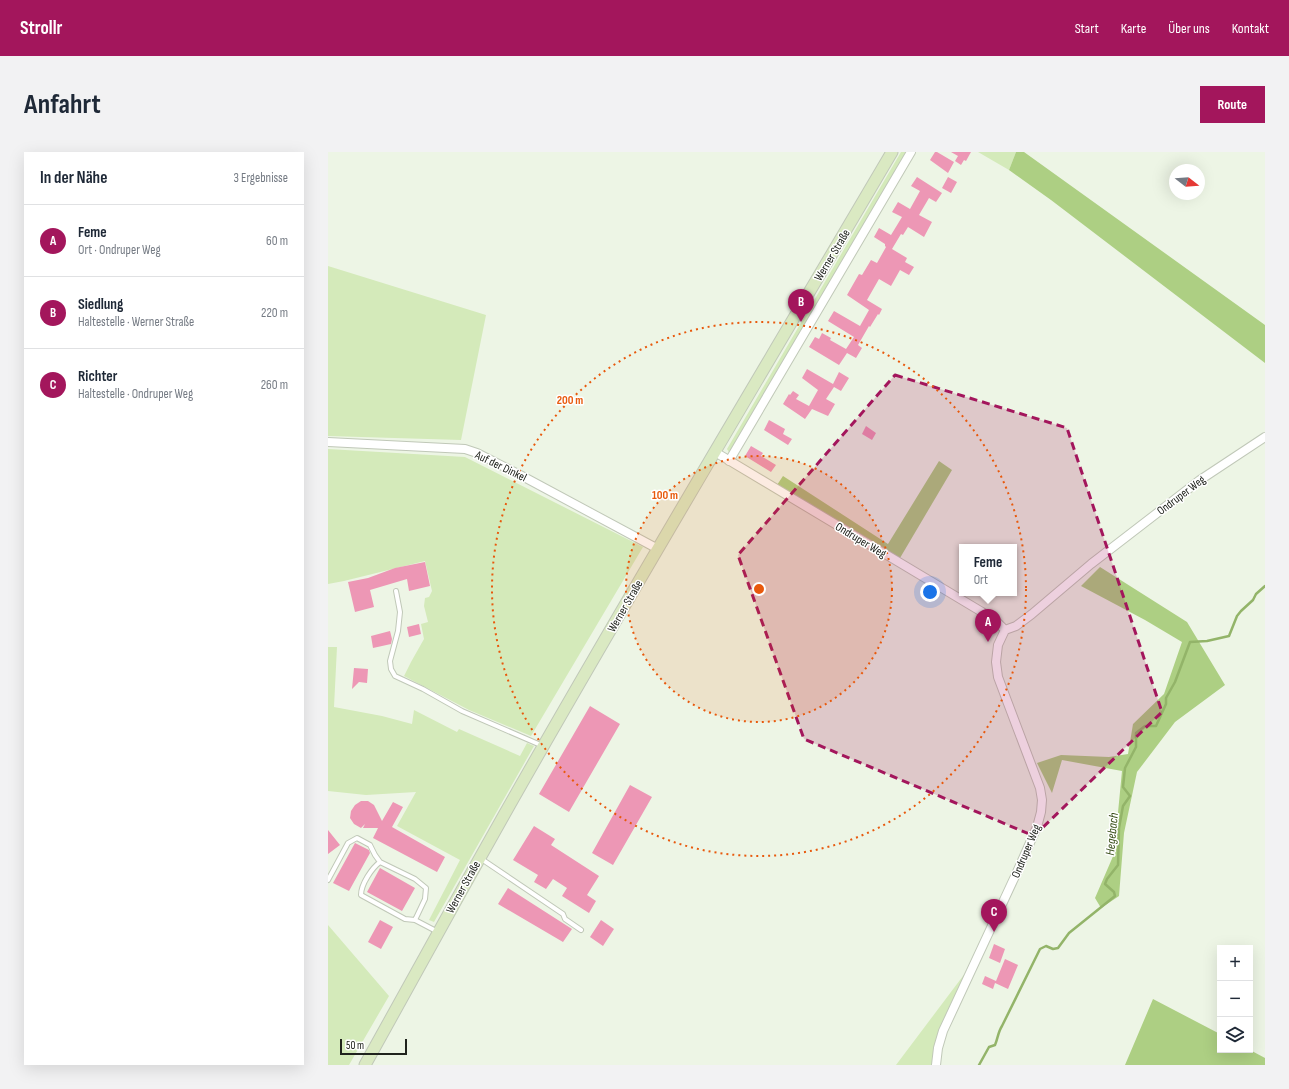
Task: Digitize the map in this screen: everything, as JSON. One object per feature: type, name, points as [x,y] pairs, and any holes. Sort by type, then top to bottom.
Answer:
[{"type":"main road","name":"Werner Straße","points":[[365,1065],[544,746],[658,549],[892,152]]},
{"type":"street","name":"Werner Straße","points":[[729,461],[911,152]]},
{"type":"street","name":"Ondruper Weg","points":[[936,1065],[938,1048],[943,1031],[1017,872],[1037,827],[1041,812],[1042,800],[1040,788],[998,677],[996,662],[997,648],[1005,630],[1016,626],[1032,614],[1091,564],[1200,480],[1265,438]]},
{"type":"street","name":"Auf der Dinkel","points":[[328,442],[464,449],[477,453],[658,549]]},
{"type":"street","name":"Ondruper Weg","points":[[715,452],[982,612],[996,621],[1005,630]]},
{"type":"lane","points":[[396,591],[400,612],[399,625],[395,647],[390,661],[391,670],[396,676],[462,711],[544,746]]},
{"type":"lane","points":[[328,880],[348,843],[357,838],[370,845],[380,862],[415,880],[426,888],[425,899],[415,920]]},
{"type":"lane","points":[[480,858],[563,914],[565,919],[581,930]]},
{"type":"lane","points":[[380,862],[374,866],[361,890],[361,895],[405,919],[415,920],[438,933]]},
{"type":"highlighted area","points":[[895,375],[1067,428],[1162,712],[1034,836],[804,739],[738,555]]},
{"type":"green space","points":[[901,152],[908,152],[730,454],[727,449]]},
{"type":"green space","points":[[978,152],[1016,152],[1009,170]]},
{"type":"green space","points":[[1016,152],[1024,152],[1265,325],[1265,363],[1051,200],[1009,170]]},
{"type":"green space","points":[[328,266],[486,315],[461,440],[328,436]]},
{"type":"green space","points":[[328,449],[465,457],[643,547],[531,736],[469,710],[404,676],[424,639],[421,624],[428,622],[424,606],[425,598],[429,597],[432,591],[425,561],[328,584]]},
{"type":"green space","points":[[939,461],[952,470],[900,558],[777,485],[783,476],[888,544]]},
{"type":"green space","points":[[1100,567],[1187,622],[1225,685],[1175,722],[1137,772],[1124,833],[1119,896],[1101,908],[1095,898],[1114,854],[1122,771],[1062,760],[1052,793],[1037,763],[1061,755],[1109,757],[1128,754],[1133,724],[1164,694],[1182,642],[1145,620],[1081,586]]},
{"type":"green space","points":[[328,647],[337,647],[334,707],[382,716],[412,724],[414,710],[457,732],[459,729],[520,756],[527,743],[534,746],[434,922],[429,920],[460,860],[397,826],[416,792],[366,795],[328,791]]},
{"type":"green space","points":[[328,925],[389,996],[349,1065],[328,1065]]},
{"type":"green space","points":[[966,972],[939,1031],[935,1043],[933,1065],[896,1065]]},
{"type":"green space","points":[[1153,999],[1217,1032],[1217,1053],[1253,1053],[1253,1052],[1265,1058],[1265,1065],[1125,1065]]},
{"type":"building","points":[[935,152],[954,162],[948,173],[930,160]]},
{"type":"building","points":[[951,152],[971,152],[966,161],[964,160],[961,165],[955,161],[958,156]]},
{"type":"building","points":[[917,177],[942,193],[936,202],[929,198],[919,215],[932,222],[924,237],[908,227],[903,235],[901,234],[892,249],[907,258],[905,262],[914,267],[909,275],[900,270],[891,286],[879,279],[867,300],[882,309],[870,327],[869,326],[858,345],[862,348],[856,358],[847,353],[839,365],[809,347],[815,337],[819,339],[822,333],[831,338],[830,340],[846,349],[854,337],[828,321],[834,311],[860,326],[869,310],[847,295],[859,274],[862,275],[871,260],[877,263],[886,247],[885,244],[874,237],[879,228],[891,235],[902,217],[892,212],[898,202],[910,209],[920,191],[911,186]]},
{"type":"building","points":[[948,177],[957,182],[951,193],[942,188]]},
{"type":"building","points":[[807,369],[833,384],[839,372],[849,378],[841,391],[834,387],[826,399],[835,404],[828,416],[812,409],[805,419],[783,404],[789,394],[790,395],[793,391],[799,395],[796,399],[809,406],[818,390],[802,378]]},
{"type":"building","points":[[769,420],[785,429],[783,434],[792,439],[788,445],[764,430]]},
{"type":"building","points":[[866,426],[876,433],[872,440],[862,434]]},
{"type":"building","points":[[751,446],[763,453],[761,456],[776,465],[771,472],[745,456]]},
{"type":"building","points":[[425,562],[430,586],[409,591],[407,579],[370,590],[374,607],[355,612],[348,582],[368,578],[395,568]]},
{"type":"building","points":[[419,624],[421,634],[409,637],[407,627]]},
{"type":"building","points":[[390,631],[392,639],[391,644],[373,648],[371,636]]},
{"type":"building","points":[[354,668],[368,669],[367,683],[359,682],[352,689]]},
{"type":"building","points":[[590,706],[620,724],[569,812],[539,794]]},
{"type":"building","points":[[630,785],[652,797],[613,865],[592,853]]},
{"type":"building","points":[[361,801],[368,801],[374,805],[382,821],[393,802],[403,807],[392,827],[445,857],[437,872],[373,838],[378,828],[363,828],[365,824],[361,828],[354,824],[350,818],[351,811],[355,805]]},
{"type":"building","points":[[534,826],[555,839],[551,845],[599,876],[587,895],[596,901],[589,913],[562,896],[567,888],[553,879],[546,889],[534,882],[538,875],[513,860]]},
{"type":"building","points":[[328,830],[340,845],[328,854]]},
{"type":"building","points":[[355,843],[369,850],[370,853],[349,891],[333,883]]},
{"type":"building","points":[[380,868],[415,888],[402,911],[367,892]]},
{"type":"building","points":[[508,888],[572,929],[563,942],[498,904]]},
{"type":"building","points":[[380,920],[393,927],[381,949],[368,942]]},
{"type":"building","points":[[601,920],[614,929],[603,946],[590,937]]},
{"type":"building","points":[[994,944],[1005,949],[1000,963],[989,958]]},
{"type":"building","points":[[1005,959],[1018,965],[1008,989],[995,983],[993,989],[982,984],[985,976],[996,981]]},
{"type":"waterway","name":"Hegebach","points":[[979,1065],[989,1047],[995,1045],[1001,1028],[1040,949],[1046,946],[1053,949],[1058,948],[1069,933],[1115,896],[1114,892],[1105,884],[1118,865],[1119,828],[1123,806],[1130,796],[1123,787],[1125,768],[1136,747],[1136,733],[1145,726],[1156,726],[1166,704],[1166,698],[1175,682],[1190,642],[1207,641],[1229,636],[1237,616],[1265,586]]},
{"type":"place","name":"Siedlung","points":[[801,322]]},
{"type":"place","name":"Feme","points":[[988,642]]},
{"type":"place","name":"Richter","points":[[994,932]]}]
